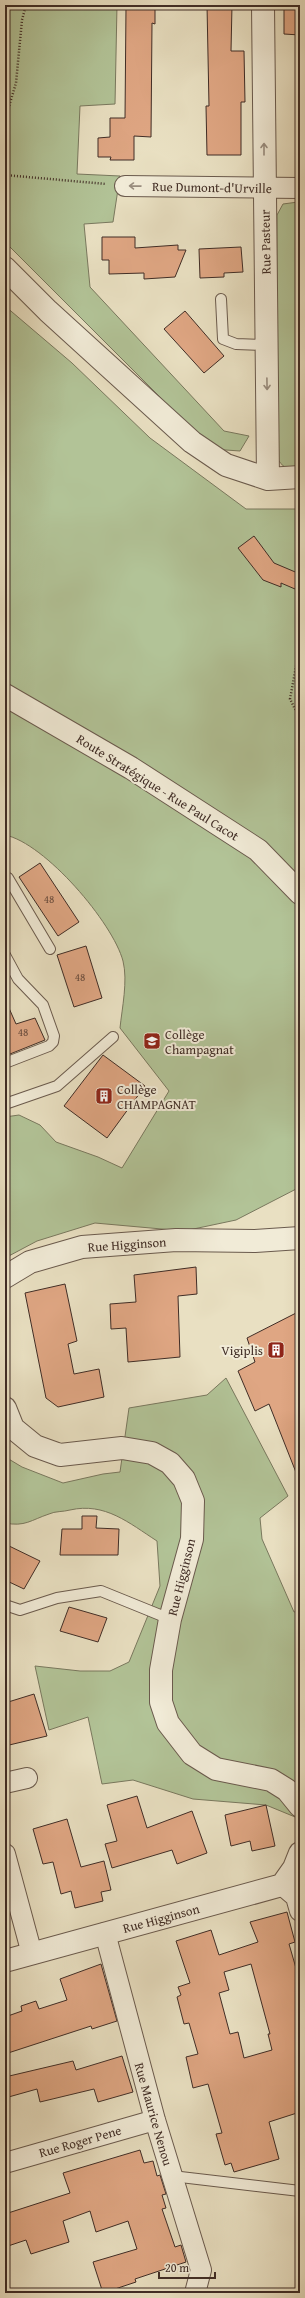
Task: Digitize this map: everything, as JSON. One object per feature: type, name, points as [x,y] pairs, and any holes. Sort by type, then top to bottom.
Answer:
[{"type":"street","name":"Rue Pasteur","points":[[263,5],[268,479]]},
{"type":"street","name":"Rue Dumont-d'Urville","points":[[125,186],[300,188]]},
{"type":"street","points":[[5,268],[48,311],[192,442],[226,465],[268,479],[300,477]]},
{"type":"street","name":"Route Stratégique - Rue Paul Cacot","points":[[5,695],[131,768],[258,850],[300,893]]},
{"type":"street","name":"Rue Higginson","points":[[5,1277],[30,1262],[82,1247],[176,1240],[255,1242],[300,1238]]},
{"type":"street","name":"Rue Higginson","points":[[255,1242],[300,1254]]},
{"type":"street","name":"Rue Higginson","points":[[5,1408],[13,1428],[35,1446],[60,1455],[122,1448],[152,1453],[170,1463],[184,1479],[193,1501],[192,1539],[170,1619],[161,1670],[161,1702],[168,1723],[192,1754],[216,1769],[271,1780],[287,1790],[300,1806]]},
{"type":"street","points":[[5,1783],[27,1778]]},
{"type":"street","points":[[300,1853],[294,1868],[282,1885],[296,1897],[300,1911]]},
{"type":"street","points":[[5,1854],[32,1954]]},
{"type":"street","name":"Rue Higginson","points":[[5,1961],[282,1885]]},
{"type":"street","name":"Rue Maurice Nenou","points":[[105,1933],[155,2120],[200,2270],[195,2293]]},
{"type":"street","name":"Rue Roger Pene","points":[[5,2163],[155,2120]]},
{"type":"lane","points":[[221,299],[222,339],[236,344],[267,345]]},
{"type":"lane","points":[[5,877],[8,878],[50,949]]},
{"type":"lane","points":[[5,955],[18,979],[43,1006],[54,1036],[53,1042],[49,1046],[5,1063]]},
{"type":"lane","points":[[5,1104],[58,1086],[113,1037]]},
{"type":"lane","points":[[5,1605],[20,1610],[57,1598],[101,1591],[170,1619]]},
{"type":"lane","points":[[172,2176],[300,2191]]},
{"type":"path","points":[[5,120],[16,83],[22,20],[26,5]]},
{"type":"path","points":[[5,175],[125,186]]},
{"type":"path","points":[[300,645],[290,699],[300,719]]},
{"type":"green space","points":[[5,5],[117,5],[115,104],[80,106],[77,174],[120,176],[113,222],[84,224],[90,287],[224,431],[249,436],[240,451],[212,449],[5,242]]},
{"type":"green space","points":[[300,202],[300,469],[296,469],[283,466],[276,456],[277,215],[283,204]]},
{"type":"green space","points":[[5,306],[72,363],[150,438],[246,509],[300,509],[300,1187],[236,1220],[184,1231],[95,1223],[37,1241],[5,1258],[5,1117],[19,1115],[40,1125],[56,1142],[98,1157],[122,1168],[169,1091],[120,1028],[125,977],[123,961],[117,945],[106,926],[92,907],[57,868],[39,853],[21,841],[5,835]]},
{"type":"green space","points":[[226,1378],[288,1496],[260,1518],[262,1539],[294,1612],[300,1611],[300,1819],[266,1805],[193,1799],[133,1780],[102,1784],[88,1717],[49,1730],[35,1666],[80,1671],[110,1671],[129,1662],[160,1586],[157,1541],[126,1521],[106,1512],[94,1509],[83,1508],[54,1512],[28,1522],[18,1524],[5,1523],[5,1455],[7,1458],[22,1467],[63,1483],[103,1474],[120,1472],[129,1408],[207,1395]]},
{"type":"building","points":[[207,5],[232,5],[231,51],[244,51],[245,102],[241,102],[241,155],[207,155],[206,106],[209,106]]},
{"type":"building","points":[[284,5],[300,5],[300,35],[284,34]]},
{"type":"building","points":[[126,7],[155,8],[155,24],[152,23],[151,137],[134,136],[134,160],[110,160],[111,157],[98,157],[98,138],[110,137],[110,118],[125,118]]},
{"type":"building","points":[[102,237],[135,237],[135,248],[178,245],[178,250],[186,250],[175,277],[144,279],[144,273],[109,274],[109,260],[102,260]]},
{"type":"building","points":[[241,247],[243,272],[224,273],[224,277],[200,278],[199,249]]},
{"type":"building","points":[[185,311],[224,356],[204,373],[164,329]]},
{"type":"building","points":[[254,536],[274,563],[300,574],[295,589],[281,583],[281,587],[263,580],[238,548]]},
{"type":"building","points":[[40,863],[79,922],[58,936],[19,877]]},
{"type":"building","points":[[86,946],[102,998],[74,1007],[57,955]]},
{"type":"building","points":[[5,999],[16,1024],[35,1018],[45,1040],[5,1056]]},
{"type":"building","name":"Collège CHAMPAGNAT","points":[[103,1055],[145,1086],[107,1138],[64,1106]]},
{"type":"building","points":[[196,1267],[197,1294],[178,1296],[180,1357],[128,1362],[126,1328],[111,1329],[110,1304],[136,1302],[134,1275]]},
{"type":"building","points":[[65,1284],[77,1341],[68,1344],[74,1374],[99,1369],[104,1397],[58,1407],[46,1398],[25,1293]]},
{"type":"building","name":"Vigiplis","points":[[300,1311],[299,1480],[269,1404],[255,1411],[238,1371],[255,1362],[247,1338]]},
{"type":"building","points":[[82,1516],[97,1516],[96,1528],[119,1529],[118,1555],[60,1555],[62,1529],[82,1529]]},
{"type":"building","points":[[5,1544],[40,1561],[24,1589],[5,1580]]},
{"type":"building","points":[[69,1607],[107,1618],[98,1642],[60,1631]]},
{"type":"building","points":[[34,1694],[47,1736],[5,1746],[5,1703]]},
{"type":"building","points":[[137,1796],[147,1828],[192,1811],[207,1853],[177,1864],[172,1850],[112,1868],[105,1844],[117,1841],[107,1805]]},
{"type":"building","points":[[266,1805],[275,1846],[252,1851],[250,1841],[231,1846],[225,1815]]},
{"type":"building","points":[[67,1819],[81,1867],[104,1861],[111,1890],[101,1892],[103,1901],[75,1908],[71,1891],[61,1894],[53,1862],[43,1864],[33,1829]]},
{"type":"building","points":[[287,1912],[295,1942],[289,1944],[300,1982],[300,2112],[269,2122],[279,2159],[234,2172],[231,2163],[225,2165],[216,2134],[222,2133],[208,2084],[193,2088],[186,2057],[198,2054],[189,2023],[184,2024],[177,1997],[181,1995],[178,1987],[190,1983],[176,1941],[211,1930],[219,1955],[258,1942],[250,1922]],"holes":[[[251,1964],[270,2034],[268,2034],[272,2050],[244,2058],[238,2032],[230,2034],[219,1993],[229,1990],[224,1972]]]},
{"type":"building","points":[[101,1964],[117,2021],[92,2029],[91,2026],[5,2054],[5,2017],[22,2011],[21,2006],[36,2001],[39,2009],[67,2000],[60,1979]]},
{"type":"building","points":[[122,2056],[133,2092],[98,2102],[94,2089],[40,2102],[37,2089],[5,2098],[5,2077],[73,2061],[76,2070]]},
{"type":"building","points":[[140,2150],[144,2163],[153,2161],[157,2176],[160,2175],[166,2194],[162,2195],[166,2208],[162,2209],[175,2247],[181,2245],[186,2262],[135,2279],[136,2282],[103,2293],[93,2262],[137,2249],[128,2221],[96,2232],[90,2211],[63,2221],[69,2242],[31,2254],[26,2240],[5,2247],[5,2214],[70,2193],[63,2173]]},
{"type":"place","name":"Collège Champagnat","points":[[152,1041]]},
{"type":"place","name":"Collège CHAMPAGNAT","points":[[104,1096]]},
{"type":"place","name":"Vigiplis","points":[[276,1350]]}]
